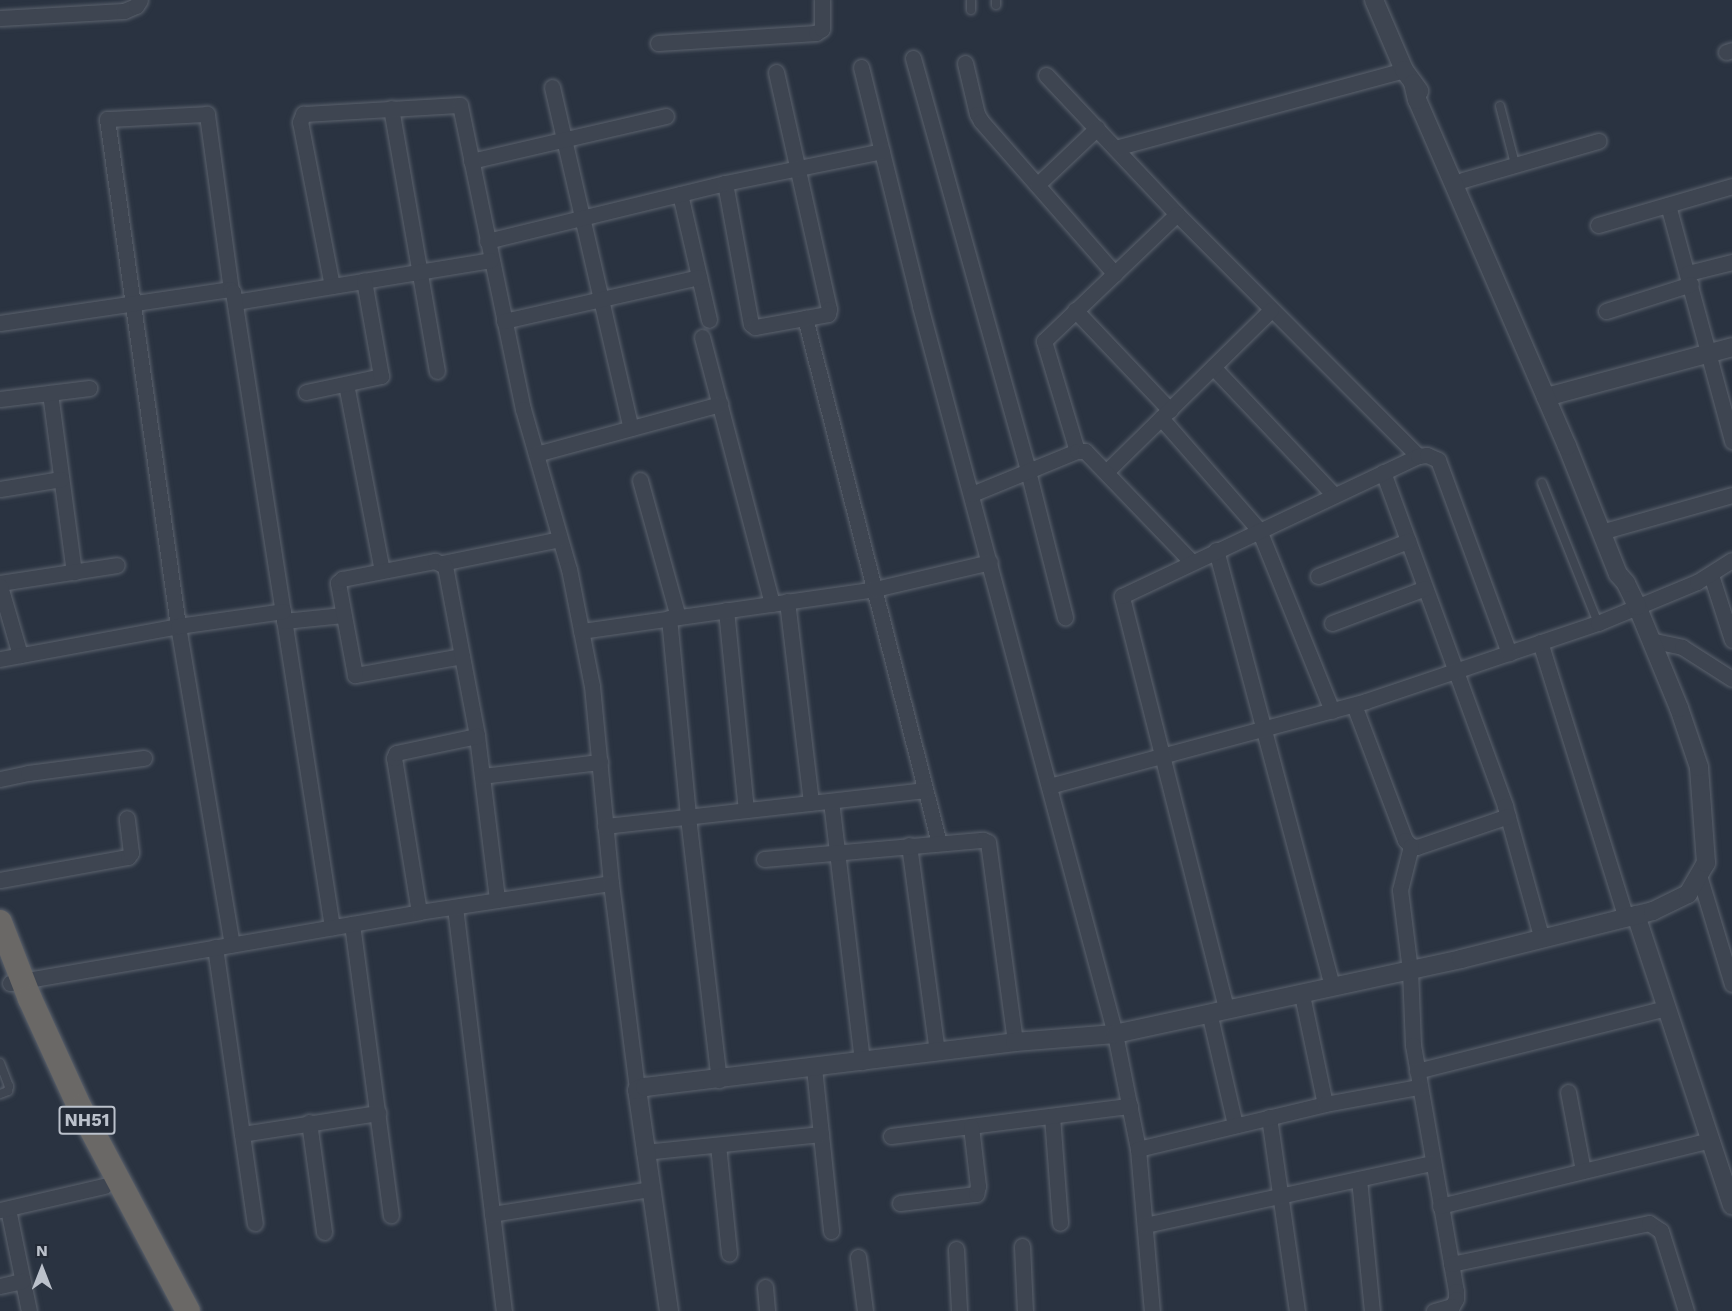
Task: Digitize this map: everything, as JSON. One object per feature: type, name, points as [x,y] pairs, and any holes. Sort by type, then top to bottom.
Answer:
[{"type":"highway","name":"NH51","points":[[0,922],[11,983],[188,1311]]},
{"type":"highway","name":"NH51","points":[[0,956],[60,1100],[172,1311]]},
{"type":"street","points":[[0,18],[124,11],[136,6],[140,0]]},
{"type":"street","points":[[658,43],[816,33],[822,29],[822,0]]},
{"type":"street","points":[[637,1090],[645,1087],[719,1080],[1015,1042],[1116,1034],[1218,1010],[1302,995],[1542,939],[1653,911],[1688,894],[1706,863],[1700,767],[1679,708],[1637,606],[1626,583],[1618,574],[1606,530],[1550,396],[1471,228],[1374,0]]},
{"type":"street","points":[[913,58],[1028,471],[1065,617]]},
{"type":"street","points":[[965,63],[977,114],[1115,274]]},
{"type":"street","points":[[861,67],[920,306],[1116,1034],[1138,1149],[1152,1311]]},
{"type":"street","points":[[725,183],[751,324],[755,327],[828,314],[829,309],[776,72]]},
{"type":"street","points":[[1046,75],[1177,214],[1418,456]]},
{"type":"street","points":[[1115,148],[1408,76]]},
{"type":"street","points":[[1408,76],[1430,105],[1529,330],[1550,396]]},
{"type":"street","points":[[552,87],[631,428]]},
{"type":"street","points":[[332,286],[301,118],[310,113],[460,105],[504,321],[536,454],[560,538],[592,686],[611,883],[644,1152],[669,1311]]},
{"type":"street","points":[[391,108],[437,371]]},
{"type":"street","points":[[232,944],[178,626],[107,119],[207,114],[233,296],[332,927]]},
{"type":"street","points":[[471,160],[666,116]]},
{"type":"street","points":[[1037,185],[1097,129]]},
{"type":"street","points":[[1463,180],[1598,141]]},
{"type":"street","points":[[487,241],[725,183],[882,151]]},
{"type":"street","points":[[1598,225],[1732,186]]},
{"type":"street","points":[[680,194],[709,320]]},
{"type":"street","points":[[1668,205],[1690,279],[1732,441]]},
{"type":"street","points":[[1077,451],[1044,347],[1045,337],[1177,214]]},
{"type":"street","points":[[0,323],[134,303],[332,286],[491,260]]},
{"type":"street","points":[[1606,310],[1732,261]]},
{"type":"street","points":[[504,321],[699,278]]},
{"type":"street","points":[[306,392],[381,376],[364,281]]},
{"type":"street","points":[[1075,310],[1165,414],[1259,530],[1332,711]]},
{"type":"street","points":[[1107,471],[1271,310]]},
{"type":"street","points":[[806,318],[939,843]]},
{"type":"street","points":[[702,337],[779,602],[812,803]]},
{"type":"street","points":[[1550,396],[1732,347]]},
{"type":"street","points":[[1213,367],[1334,495]]},
{"type":"street","points":[[346,384],[382,571]]},
{"type":"street","points":[[0,399],[89,387]]},
{"type":"street","points":[[50,393],[74,572]]},
{"type":"street","points":[[536,454],[720,404]]},
{"type":"street","points":[[972,494],[1077,451],[1085,451],[1107,471],[1191,562]]},
{"type":"street","points":[[1235,1125],[1218,1010],[1161,756],[1122,596],[1383,472],[1418,456],[1427,455],[1438,460],[1509,653]]},
{"type":"street","points":[[1383,472],[1508,816],[1542,939]]},
{"type":"street","points":[[0,489],[61,479]]},
{"type":"street","points":[[640,480],[673,618],[688,817],[719,1080]]},
{"type":"street","points":[[1606,530],[1732,495]]},
{"type":"street","points":[[462,656],[355,675],[338,583],[342,579],[435,561],[442,563],[560,538]]},
{"type":"street","points":[[1318,576],[1408,541]]},
{"type":"street","points":[[1216,550],[1332,987]]},
{"type":"street","points":[[1049,786],[1354,705],[1598,623],[1711,574],[1732,560]]},
{"type":"street","points":[[581,631],[875,589],[990,562]]},
{"type":"street","points":[[442,563],[445,566],[477,736],[497,900]]},
{"type":"street","points":[[20,656],[0,585],[117,565]]},
{"type":"street","points":[[1711,574],[1732,640]]},
{"type":"street","points":[[1332,623],[1425,588]]},
{"type":"street","points":[[726,610],[746,810]]},
{"type":"street","points":[[0,659],[178,626],[284,616],[343,615]]},
{"type":"street","points":[[1650,640],[1682,647],[1732,679]]},
{"type":"street","points":[[1540,642],[1631,916],[1666,1008],[1732,1206]]},
{"type":"street","points":[[1354,705],[1405,840],[1412,846],[1418,847],[1508,816]]},
{"type":"street","points":[[419,912],[394,758],[396,753],[477,736]]},
{"type":"street","points":[[0,779],[28,773],[144,758]]},
{"type":"street","points":[[482,776],[600,762]]},
{"type":"street","points":[[606,826],[925,790]]},
{"type":"street","points":[[831,801],[862,1062]]},
{"type":"street","points":[[0,880],[128,857],[131,853],[127,818]]},
{"type":"street","points":[[764,859],[983,840],[991,846],[1015,1042]]},
{"type":"street","points":[[909,845],[937,1052]]},
{"type":"street","points":[[1412,846],[1400,890],[1410,970],[1411,1026],[1419,1087],[1456,1299],[1452,1306],[1434,1311]]},
{"type":"street","points":[[1700,875],[1732,984]]},
{"type":"street","points":[[11,983],[419,912],[611,883]]},
{"type":"street","points":[[455,907],[504,1311]]},
{"type":"street","points":[[352,924],[391,1215]]},
{"type":"street","points":[[215,947],[255,1223]]},
{"type":"street","points":[[1302,995],[1325,1104]]},
{"type":"street","points":[[1417,1071],[1666,1008]]},
{"type":"street","points":[[814,1068],[831,1231]]},
{"type":"street","points":[[1138,1149],[1325,1104],[1419,1087]]},
{"type":"street","points":[[1568,1092],[1583,1171]]},
{"type":"street","points":[[891,1136],[1130,1106]]},
{"type":"street","points":[[242,1134],[378,1113]]},
{"type":"street","points":[[1052,1116],[1060,1223]]},
{"type":"street","points":[[1269,1117],[1297,1311]]},
{"type":"street","points":[[309,1122],[324,1232]]},
{"type":"street","points":[[900,1203],[976,1194],[978,1186],[971,1126]]},
{"type":"street","points":[[644,1152],[821,1134]]},
{"type":"street","points":[[1440,1206],[1710,1140]]},
{"type":"street","points":[[718,1145],[729,1254]]},
{"type":"street","points":[[1145,1225],[1432,1163]]},
{"type":"street","points":[[1359,1179],[1372,1311]]},
{"type":"street","points":[[29,1311],[4,1209],[104,1186]]},
{"type":"street","points":[[492,1214],[650,1189]]},
{"type":"street","points":[[1451,1264],[1649,1223],[1661,1231],[1686,1311]]},
{"type":"street","points":[[1022,1246],[1025,1311]]},
{"type":"street","points":[[956,1249],[959,1311]]},
{"type":"street","points":[[858,1257],[865,1311]]},
{"type":"street","points":[[0,1286],[22,1281]]},
{"type":"street","points":[[765,1287],[767,1311]]},
{"type":"lane","points":[[971,0],[971,10]]},
{"type":"lane","points":[[1500,106],[1515,164]]},
{"type":"lane","points":[[1542,483],[1598,623]]},
{"type":"lane","points":[[0,1063],[9,1088],[0,1094]]}]
